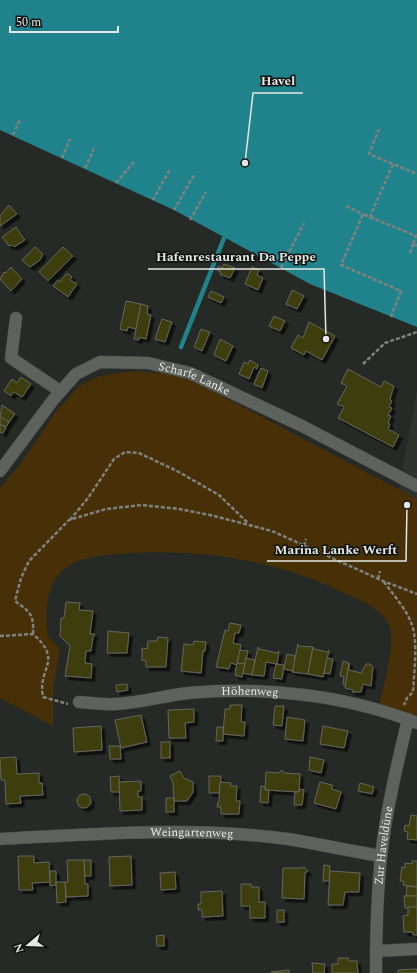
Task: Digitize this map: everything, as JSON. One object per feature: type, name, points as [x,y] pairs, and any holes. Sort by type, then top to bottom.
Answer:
[{"type":"street","points":[[16,318],[11,358],[60,391]]},
{"type":"street","name":"Scharfe Lanke","points":[[0,471],[60,391],[76,374],[100,362],[148,363],[190,373],[302,426],[417,486]]},
{"type":"street","name":"Höhenweg","points":[[79,702],[116,704],[188,694],[256,690],[324,698],[408,719]]},
{"type":"street","name":"Zur Haveldüne","points":[[376,973],[381,856],[390,797],[408,719]]},
{"type":"street","name":"Weingartenweg","points":[[0,839],[118,833],[211,833],[288,839],[381,856]]},
{"type":"street","points":[[376,951],[417,949]]},
{"type":"path","points":[[13,135],[20,119]]},
{"type":"path","points":[[379,129],[369,154],[417,174]]},
{"type":"path","points":[[62,158],[70,139]]},
{"type":"path","points":[[85,168],[94,149]]},
{"type":"path","points":[[116,183],[134,162]]},
{"type":"path","points":[[370,217],[393,164]]},
{"type":"path","points":[[153,200],[170,169]]},
{"type":"path","points":[[174,210],[194,175]]},
{"type":"path","points":[[190,220],[206,192]]},
{"type":"path","points":[[346,206],[417,236],[410,253]]},
{"type":"path","points":[[362,214],[341,265],[401,291],[391,317]]},
{"type":"path","points":[[281,268],[304,223]]},
{"type":"path","points":[[413,244],[417,246]]},
{"type":"path","points":[[363,364],[385,343],[417,332]]},
{"type":"path","points":[[33,634],[34,623],[30,612],[15,602],[21,578],[30,561],[88,498],[114,459],[125,452],[139,453],[177,471],[219,495],[248,524]]},
{"type":"path","points":[[69,520],[106,509],[142,505],[179,509],[248,524],[272,531],[378,579],[417,594]]},
{"type":"path","points":[[304,546],[306,539]]},
{"type":"path","points":[[378,579],[380,571]]},
{"type":"path","points":[[383,581],[407,614],[414,632],[415,652],[413,692],[407,698],[408,719]]},
{"type":"path","points":[[0,636],[33,634],[43,643],[49,654],[41,689],[43,697],[66,704]]},
{"type":"path","points":[[415,652],[417,646]]},
{"type":"path","points":[[413,692],[417,693]]},
{"type":"shaded area","points":[[135,371],[171,374],[188,378],[417,499],[417,717],[379,705],[390,653],[391,633],[386,619],[376,610],[365,603],[321,583],[294,573],[237,559],[178,553],[149,552],[104,555],[88,558],[66,568],[55,579],[51,587],[47,603],[46,620],[48,637],[60,648],[53,690],[53,726],[0,698],[0,488],[22,462],[55,413],[79,386],[99,376]]},
{"type":"shaded area","points":[[417,391],[417,561],[388,549]]},
{"type":"water","points":[[0,0],[417,0],[417,327],[310,284],[174,210],[0,130]]},
{"type":"building","points":[[9,205],[17,214],[0,226],[0,216]]},
{"type":"building","points":[[16,227],[25,240],[14,247],[12,245],[9,246],[2,237]]},
{"type":"building","points":[[35,247],[43,254],[40,260],[30,267],[22,260]]},
{"type":"building","points":[[63,247],[73,256],[48,281],[39,272]]},
{"type":"building","points":[[224,264],[235,268],[230,278],[220,274],[221,272],[217,270],[218,266],[222,268]]},
{"type":"building","points":[[11,267],[22,279],[11,291],[0,279],[4,272],[6,273]]},
{"type":"building","points":[[252,267],[259,270],[257,275],[263,278],[258,290],[245,284]]},
{"type":"building","points":[[67,273],[72,277],[70,280],[77,284],[68,297],[53,286],[58,280],[60,282]]},
{"type":"building","points":[[292,290],[304,296],[297,309],[286,304]]},
{"type":"building","points":[[211,291],[224,297],[221,303],[208,297]]},
{"type":"building","points":[[126,301],[141,304],[136,329],[128,327],[127,331],[120,329]]},
{"type":"building","points":[[141,304],[148,306],[147,314],[151,315],[146,339],[139,337],[139,340],[134,339]]},
{"type":"building","points":[[274,316],[285,321],[280,331],[269,326]]},
{"type":"building","points":[[162,319],[172,322],[165,342],[155,339]]},
{"type":"building","points":[[309,322],[335,336],[322,360],[306,351],[304,355],[291,348],[298,335],[303,338]]},
{"type":"building","points":[[201,329],[210,332],[202,351],[194,347]]},
{"type":"building","points":[[220,339],[233,346],[226,361],[214,355]]},
{"type":"building","points":[[250,360],[258,365],[257,369],[254,367],[249,379],[239,374],[244,362],[248,364]]},
{"type":"building","points":[[261,368],[268,371],[262,388],[254,384]]},
{"type":"building","points":[[348,369],[381,387],[384,381],[394,386],[390,399],[392,401],[389,407],[392,408],[388,415],[391,416],[388,423],[390,424],[388,429],[399,435],[393,447],[338,418],[344,407],[337,404],[347,386],[341,383]]},
{"type":"building","points":[[21,377],[31,384],[22,397],[14,392],[11,396],[4,391],[12,379],[17,383]]},
{"type":"building","points":[[2,405],[15,414],[9,422],[0,417]]},
{"type":"building","points":[[0,417],[9,422],[6,427],[0,424]]},
{"type":"building","points":[[0,424],[6,428],[3,433],[0,432]]},
{"type":"building","points":[[66,602],[80,603],[79,610],[93,611],[90,634],[95,634],[93,637],[91,651],[86,651],[85,663],[92,664],[91,678],[65,676],[70,646],[60,636],[61,618],[64,618]]},
{"type":"building","points":[[230,623],[241,625],[239,633],[235,633],[233,643],[241,645],[237,665],[231,663],[229,669],[216,667],[225,630],[228,631]]},
{"type":"building","points":[[108,631],[129,633],[127,653],[107,653]]},
{"type":"building","points":[[158,637],[168,638],[166,667],[146,667],[146,661],[142,660],[142,648],[147,649],[148,641],[157,641]]},
{"type":"building","points":[[194,641],[206,642],[205,651],[203,651],[201,673],[181,671],[184,644],[193,645]]},
{"type":"building","points":[[298,644],[298,646],[313,647],[308,674],[292,672]]},
{"type":"building","points":[[258,647],[259,649],[277,653],[279,651],[277,664],[266,662],[264,676],[252,675]]},
{"type":"building","points":[[313,647],[314,649],[327,652],[329,650],[323,677],[308,674]]},
{"type":"building","points":[[240,650],[248,651],[245,664],[237,663]]},
{"type":"building","points":[[287,654],[295,656],[293,671],[284,669]]},
{"type":"building","points":[[246,658],[255,660],[252,675],[243,673]]},
{"type":"building","points":[[327,658],[333,659],[330,674],[324,673]]},
{"type":"building","points":[[343,661],[349,663],[346,685],[343,684],[344,677],[340,676]]},
{"type":"building","points":[[237,663],[245,664],[242,677],[235,675]]},
{"type":"building","points":[[349,663],[349,670],[361,673],[366,664],[370,664],[373,667],[371,686],[363,684],[361,692],[352,692],[353,690],[345,688]]},
{"type":"building","points":[[276,664],[284,665],[282,679],[273,678]]},
{"type":"building","points":[[127,684],[128,690],[117,692],[116,685]]},
{"type":"building","points":[[230,705],[242,705],[241,722],[245,722],[244,736],[223,734],[225,709],[230,709]]},
{"type":"building","points":[[275,706],[284,706],[282,726],[273,725]]},
{"type":"building","points":[[194,709],[194,722],[185,723],[186,738],[169,738],[168,710]]},
{"type":"building","points":[[141,715],[147,742],[121,748],[115,720]]},
{"type":"building","points":[[287,717],[305,720],[303,741],[285,739]]},
{"type":"building","points":[[101,726],[102,750],[74,752],[73,728]]},
{"type":"building","points":[[323,726],[348,731],[344,748],[320,744]]},
{"type":"building","points":[[217,727],[223,727],[223,741],[216,741]]},
{"type":"building","points":[[161,742],[170,742],[170,758],[161,758]]},
{"type":"building","points":[[109,746],[120,746],[121,759],[110,759]]},
{"type":"building","points":[[16,757],[17,774],[39,773],[39,783],[42,783],[43,795],[20,796],[21,803],[6,804],[5,780],[1,780],[0,758]]},
{"type":"building","points":[[310,757],[324,760],[321,773],[309,770]]},
{"type":"building","points":[[282,770],[284,773],[300,774],[299,792],[265,790],[266,772],[278,773]]},
{"type":"building","points":[[180,771],[184,778],[193,782],[193,792],[187,801],[174,801],[173,783],[170,776]]},
{"type":"building","points":[[119,776],[120,792],[111,792],[110,777]]},
{"type":"building","points":[[209,776],[221,776],[220,793],[209,793]]},
{"type":"building","points":[[141,781],[141,791],[138,791],[138,797],[142,797],[142,810],[120,811],[119,782]]},
{"type":"building","points":[[220,782],[231,783],[230,786],[237,786],[236,801],[240,801],[239,814],[221,814],[221,807],[217,807],[219,802]]},
{"type":"building","points":[[320,782],[332,785],[332,789],[341,792],[336,809],[314,803]]},
{"type":"building","points":[[360,783],[374,787],[372,794],[358,791]]},
{"type":"building","points":[[261,786],[265,787],[265,790],[269,790],[268,803],[260,802]]},
{"type":"building","points":[[299,789],[304,790],[302,805],[294,805],[295,792],[299,792]]},
{"type":"building","points":[[84,794],[89,796],[91,801],[89,806],[84,808],[79,806],[77,801],[79,796]]},
{"type":"building","points":[[166,798],[174,798],[174,812],[166,812]]},
{"type":"building","points":[[411,815],[417,816],[417,840],[407,839],[408,832],[404,831],[405,825],[409,826]]},
{"type":"building","points":[[18,856],[34,856],[34,863],[49,862],[50,882],[32,883],[33,890],[19,890]]},
{"type":"building","points":[[131,856],[132,885],[110,886],[109,857]]},
{"type":"building","points":[[67,860],[84,860],[85,884],[88,884],[88,896],[66,897],[65,882],[68,882]]},
{"type":"building","points":[[84,860],[91,860],[91,876],[85,876]]},
{"type":"building","points":[[412,861],[417,861],[417,887],[403,885],[404,881],[400,881],[402,867],[405,868],[405,863],[412,864]]},
{"type":"building","points":[[324,865],[330,866],[329,881],[323,881]]},
{"type":"building","points":[[304,867],[308,871],[305,873],[304,899],[282,898],[283,868]]},
{"type":"building","points":[[50,871],[56,871],[56,885],[50,886]]},
{"type":"building","points":[[330,871],[360,873],[359,892],[345,892],[343,905],[328,905]]},
{"type":"building","points":[[175,872],[176,889],[161,890],[160,873]]},
{"type":"building","points":[[56,882],[65,882],[66,902],[57,903]]},
{"type":"building","points":[[241,884],[251,884],[251,887],[259,887],[259,902],[265,902],[265,918],[250,918],[250,906],[241,906]]},
{"type":"building","points":[[407,886],[417,887],[417,896],[406,896]]},
{"type":"building","points":[[222,891],[223,916],[202,917],[202,910],[198,910],[198,904],[201,904],[201,892]]},
{"type":"building","points":[[404,896],[417,896],[417,907],[405,908]]},
{"type":"building","points":[[408,907],[417,907],[417,935],[413,935],[413,932],[404,932],[403,916],[408,915]]},
{"type":"building","points":[[277,910],[284,910],[284,922],[277,922]]},
{"type":"building","points":[[164,935],[164,946],[157,946],[156,936]]},
{"type":"building","points":[[338,958],[348,958],[349,961],[357,961],[358,973],[332,973],[332,964],[338,964]]},
{"type":"building","points":[[312,963],[325,964],[324,973],[313,973]]},
{"type":"building","points":[[417,969],[417,973],[398,973],[398,970]]},
{"type":"building","points":[[289,970],[289,973],[271,973],[271,972]]},
{"type":"waterway","points":[[181,347],[224,238]]},
{"type":"place","name":"Havel","points":[[245,163]]},
{"type":"place","name":"Hafenrestaurant Da Peppe","points":[[326,339]]},
{"type":"place","name":"Marina Lanke Werft","points":[[407,505]]}]
